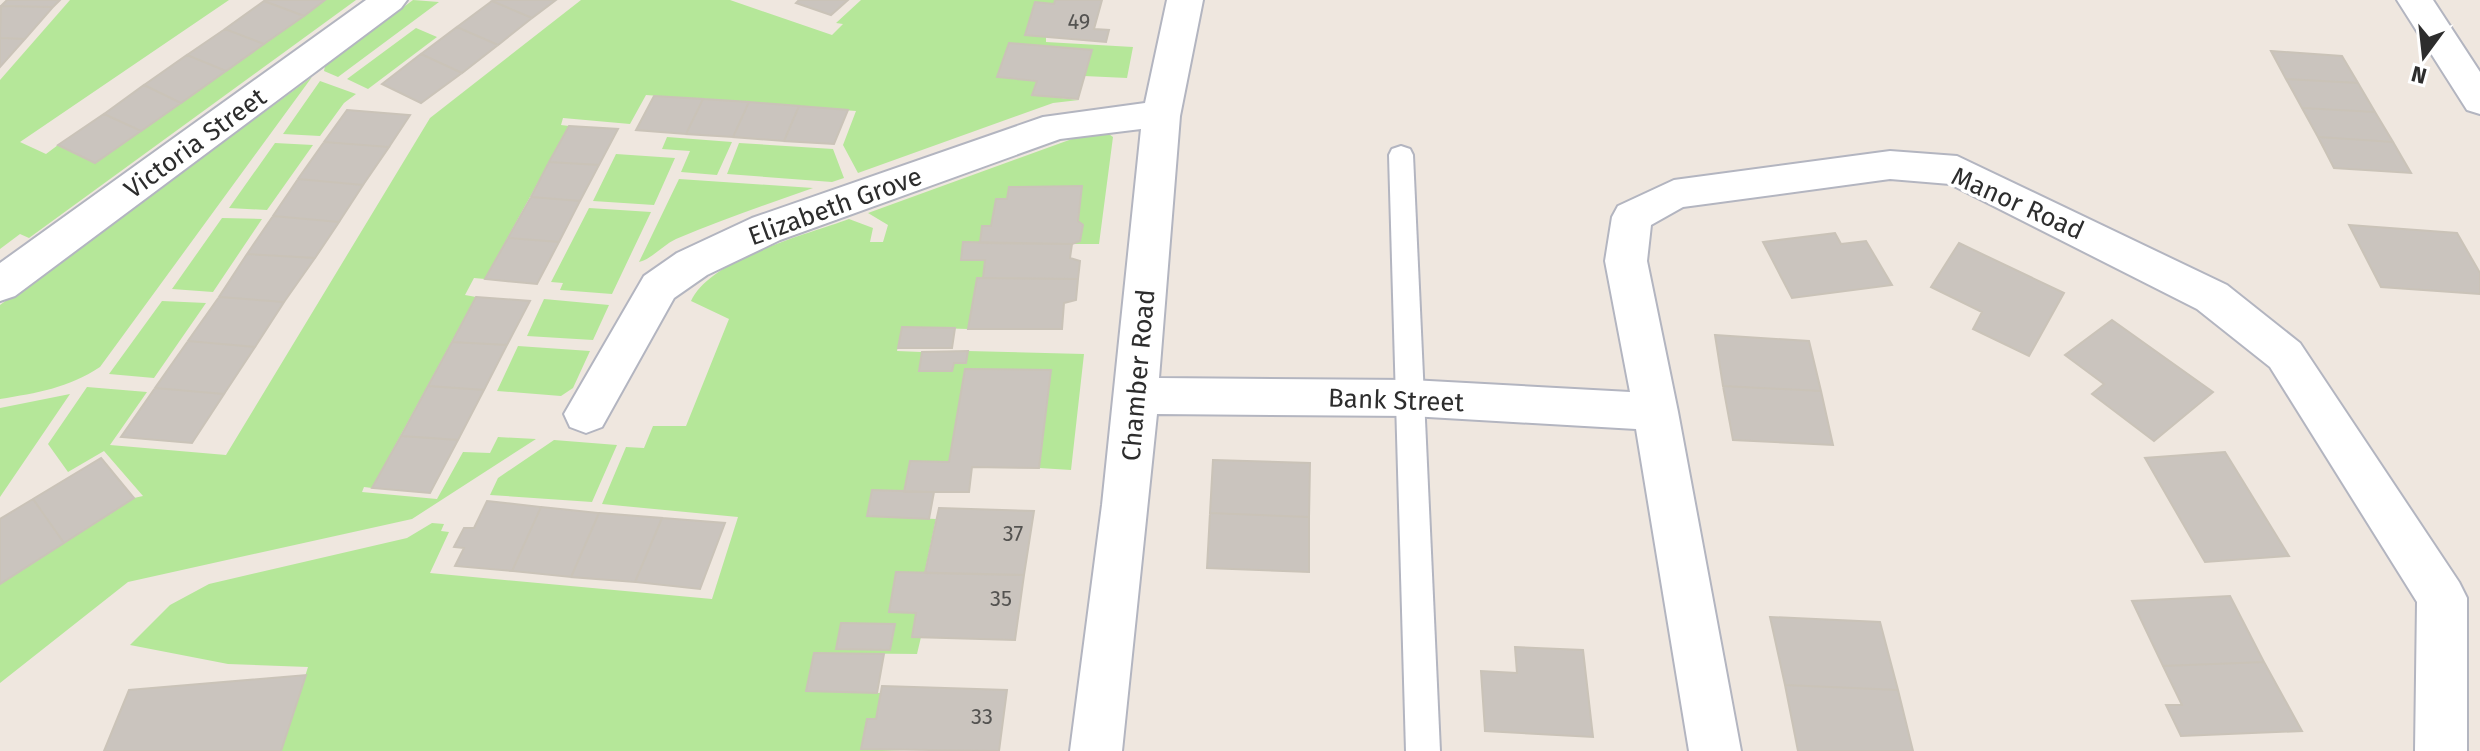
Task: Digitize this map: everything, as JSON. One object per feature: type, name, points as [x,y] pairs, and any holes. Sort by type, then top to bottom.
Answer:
[{"type":"street","name":"Victoria Street","points":[[0,285],[389,0]]},
{"type":"street","name":"Chamber Road","points":[[1096,751],[1136,396],[1161,116],[1185,0]]},
{"type":"street","points":[[2415,0],[2480,101]]},
{"type":"street","name":"Elizabeth Grove","points":[[586,414],[659,287],[692,264],[766,229],[1056,126],[1161,116]]},
{"type":"street","name":"Manor Road","points":[[1715,751],[1656,412],[1626,261],[1632,217],[1674,194],[1890,165],[1957,170],[2212,297],[2285,355],[2461,601],[2441,751]]},
{"type":"street","name":"Bank Street","points":[[1136,396],[1411,398],[1656,412]]},
{"type":"lane","points":[[1401,155],[1423,751]]},
{"type":"green space","points":[[70,0],[229,0],[20,142],[46,154],[58,145],[95,163],[325,0],[356,0],[29,238],[20,234],[0,249],[0,80]]},
{"type":"green space","points":[[413,0],[439,2],[338,77],[324,71],[325,66]]},
{"type":"green space","points":[[581,0],[730,0],[832,35],[843,24],[836,23],[861,0],[1055,0],[1054,4],[1035,3],[1026,35],[1046,37],[1046,42],[1133,47],[1127,78],[1084,76],[1091,50],[1009,43],[998,77],[1037,81],[1033,95],[1079,100],[1053,103],[858,173],[843,145],[856,111],[646,95],[630,124],[563,118],[561,125],[569,126],[485,279],[474,278],[465,295],[476,297],[372,488],[364,487],[362,492],[437,499],[463,452],[490,453],[498,437],[536,439],[412,519],[128,582],[0,683],[0,584],[134,498],[143,496],[104,451],[68,472],[48,444],[87,387],[147,392],[110,445],[226,455],[430,118]]},
{"type":"green space","points":[[416,28],[437,37],[368,89],[347,79]]},
{"type":"green space","points":[[312,77],[100,367],[64,385],[0,399],[0,305]]},
{"type":"green space","points":[[320,81],[356,94],[344,103],[320,136],[283,134]]},
{"type":"green space","points":[[1094,131],[1106,132],[1113,137],[1099,244],[1072,244],[1080,241],[1083,225],[1078,221],[1081,186],[1010,187],[1007,199],[996,199],[991,226],[982,226],[980,243],[963,243],[961,260],[985,260],[983,278],[977,278],[968,329],[902,327],[897,351],[922,352],[920,371],[952,371],[954,363],[966,363],[968,351],[1084,354],[1071,470],[1039,468],[1051,370],[965,369],[949,462],[910,461],[904,492],[867,516],[936,519],[916,613],[921,637],[917,654],[814,653],[806,691],[881,693],[876,719],[867,719],[861,749],[904,751],[281,751],[308,667],[228,664],[130,645],[170,605],[209,584],[407,538],[432,523],[444,524],[441,531],[449,532],[430,573],[712,599],[738,517],[602,504],[626,447],[644,448],[653,426],[686,426],[729,319],[691,301],[702,286],[738,260],[849,219],[873,228],[870,242],[883,242],[888,225],[868,213]],"holes":[[[895,625],[890,650],[836,648]]]},
{"type":"green space","points":[[667,137],[732,142],[717,175],[681,172],[690,151],[662,149]]},
{"type":"green space","points":[[275,143],[313,145],[267,210],[229,208]]},
{"type":"green space","points":[[739,143],[833,149],[844,178],[832,182],[727,174]]},
{"type":"green space","points":[[616,154],[675,158],[654,205],[593,201]]},
{"type":"green space","points":[[679,179],[813,188],[676,239],[639,262]]},
{"type":"green space","points":[[589,208],[651,212],[612,294],[560,290],[563,283],[551,282]]},
{"type":"green space","points":[[222,218],[262,219],[213,292],[172,289]]},
{"type":"green space","points":[[544,299],[609,305],[593,340],[527,336]]},
{"type":"green space","points":[[162,301],[206,303],[154,378],[109,374]]},
{"type":"green space","points":[[518,346],[590,351],[573,388],[561,396],[497,391]]},
{"type":"green space","points":[[70,394],[0,497],[0,408]]},
{"type":"green space","points":[[554,440],[617,445],[592,502],[490,495],[498,478]]},
{"type":"building","points":[[7,0],[60,0],[53,7],[1,6]]},
{"type":"building","points":[[265,0],[325,0],[304,16],[264,1]]},
{"type":"building","points":[[494,0],[556,0],[532,18],[492,1]]},
{"type":"building","points":[[799,0],[848,0],[831,15],[796,3]]},
{"type":"building","points":[[1055,0],[1102,0],[1094,29],[1109,30],[1106,42],[1025,35],[1035,2],[1054,4]]},
{"type":"building","points":[[264,1],[304,16],[264,44],[225,29]]},
{"type":"building","points":[[492,1],[532,18],[498,45],[457,27]]},
{"type":"building","points":[[1,6],[53,7],[25,39],[0,38]]},
{"type":"building","points":[[457,27],[498,45],[462,73],[421,54]]},
{"type":"building","points":[[225,29],[264,44],[226,71],[187,55]]},
{"type":"building","points":[[0,38],[25,39],[0,67]]},
{"type":"building","points":[[1009,43],[1092,50],[1078,99],[1032,95],[1037,81],[997,77]]},
{"type":"building","points":[[2271,51],[2342,56],[2358,83],[2286,79]]},
{"type":"building","points":[[421,54],[462,73],[421,103],[382,84]]},
{"type":"building","points":[[187,55],[226,71],[181,103],[144,85]]},
{"type":"building","points":[[2286,79],[2358,83],[2375,112],[2302,108]]},
{"type":"building","points":[[144,85],[181,103],[141,131],[104,114]]},
{"type":"building","points":[[654,96],[703,99],[686,134],[636,130]]},
{"type":"building","points":[[703,99],[749,102],[733,137],[686,134]]},
{"type":"building","points":[[749,102],[799,106],[784,141],[733,137]]},
{"type":"building","points":[[799,106],[848,110],[834,144],[784,141]]},
{"type":"building","points":[[2302,108],[2375,112],[2393,142],[2318,137]]},
{"type":"building","points":[[347,110],[410,115],[389,147],[324,142]]},
{"type":"building","points":[[104,114],[141,131],[95,163],[58,145]]},
{"type":"building","points":[[569,126],[618,129],[599,165],[549,162]]},
{"type":"building","points":[[2318,137],[2393,142],[2411,173],[2334,168]]},
{"type":"building","points":[[324,142],[389,147],[363,185],[298,179]]},
{"type":"building","points":[[549,162],[599,165],[580,201],[531,197]]},
{"type":"building","points":[[298,179],[363,185],[339,222],[273,216]]},
{"type":"building","points":[[1082,186],[1078,221],[1083,225],[1080,241],[1072,244],[980,243],[982,226],[991,226],[996,199],[1007,199],[1009,187]]},
{"type":"building","points":[[531,197],[580,201],[559,242],[508,238]]},
{"type":"building","points":[[273,216],[339,222],[315,258],[247,254]]},
{"type":"building","points":[[2349,225],[2457,233],[2480,273],[2480,294],[2381,287]]},
{"type":"building","points":[[1835,233],[1841,244],[1866,241],[1892,285],[1792,298],[1763,242]]},
{"type":"building","points":[[508,238],[559,242],[537,284],[485,279]]},
{"type":"building","points":[[963,242],[1072,244],[1070,258],[1080,261],[1078,279],[983,278],[985,260],[961,260]]},
{"type":"building","points":[[1959,243],[2064,293],[2029,356],[1973,329],[1982,312],[1931,287]]},
{"type":"building","points":[[247,254],[315,258],[284,302],[219,297]]},
{"type":"building","points":[[977,278],[1078,279],[1076,300],[1064,303],[1062,329],[968,329]]},
{"type":"building","points":[[219,297],[284,302],[255,347],[188,341]]},
{"type":"building","points":[[476,297],[530,301],[507,345],[452,342]]},
{"type":"building","points":[[2112,320],[2213,392],[2154,441],[2092,394],[2104,384],[2065,355]]},
{"type":"building","points":[[902,327],[955,328],[952,348],[898,348]]},
{"type":"building","points":[[1715,335],[1809,341],[1821,391],[1723,386]]},
{"type":"building","points":[[188,341],[255,347],[224,394],[155,388]]},
{"type":"building","points":[[452,342],[507,345],[484,390],[428,386]]},
{"type":"building","points":[[968,351],[966,363],[954,363],[952,371],[919,371],[922,352]]},
{"type":"building","points":[[965,369],[1051,370],[1039,468],[972,467],[969,492],[904,492],[910,461],[949,462]]},
{"type":"building","points":[[428,386],[484,390],[458,440],[401,436]]},
{"type":"building","points":[[1723,386],[1821,391],[1833,445],[1733,440]]},
{"type":"building","points":[[155,388],[224,394],[192,443],[121,437]]},
{"type":"building","points":[[401,436],[458,440],[430,493],[372,488]]},
{"type":"building","points":[[2225,452],[2289,556],[2205,562],[2145,458]]},
{"type":"building","points":[[101,458],[134,498],[64,543],[33,499]]},
{"type":"building","points":[[1213,460],[1310,463],[1309,517],[1210,513]]},
{"type":"building","points":[[872,490],[934,492],[929,519],[867,516]]},
{"type":"building","points":[[33,499],[64,543],[0,584],[0,519]]},
{"type":"building","points":[[487,501],[541,507],[512,571],[455,566],[464,548],[454,547],[464,528],[474,528]]},
{"type":"building","points":[[541,507],[599,513],[571,577],[512,571]]},
{"type":"building","points":[[939,508],[1034,511],[1024,575],[925,573]]},
{"type":"building","points":[[599,513],[662,518],[635,582],[571,577]]},
{"type":"building","points":[[1210,513],[1309,517],[1309,572],[1207,568]]},
{"type":"building","points":[[662,518],[725,523],[700,589],[635,582]]},
{"type":"building","points":[[896,572],[1024,575],[1015,640],[912,637],[916,613],[889,612]]},
{"type":"building","points":[[2230,596],[2264,662],[2163,666],[2132,601]]},
{"type":"building","points":[[1770,617],[1880,622],[1898,690],[1785,685]]},
{"type":"building","points":[[841,623],[895,624],[890,650],[836,649]]},
{"type":"building","points":[[1515,647],[1583,650],[1593,737],[1485,731],[1481,671],[1517,673]]},
{"type":"building","points":[[814,653],[884,654],[877,693],[806,691]]},
{"type":"building","points":[[2264,662],[2302,731],[2181,736],[2166,705],[2182,705],[2163,666]]},
{"type":"building","points":[[306,675],[281,751],[104,751],[129,690]]},
{"type":"building","points":[[1785,685],[1898,690],[1913,751],[1798,751]]},
{"type":"building","points":[[882,686],[1007,690],[999,751],[861,749],[867,719],[876,719]]}]
